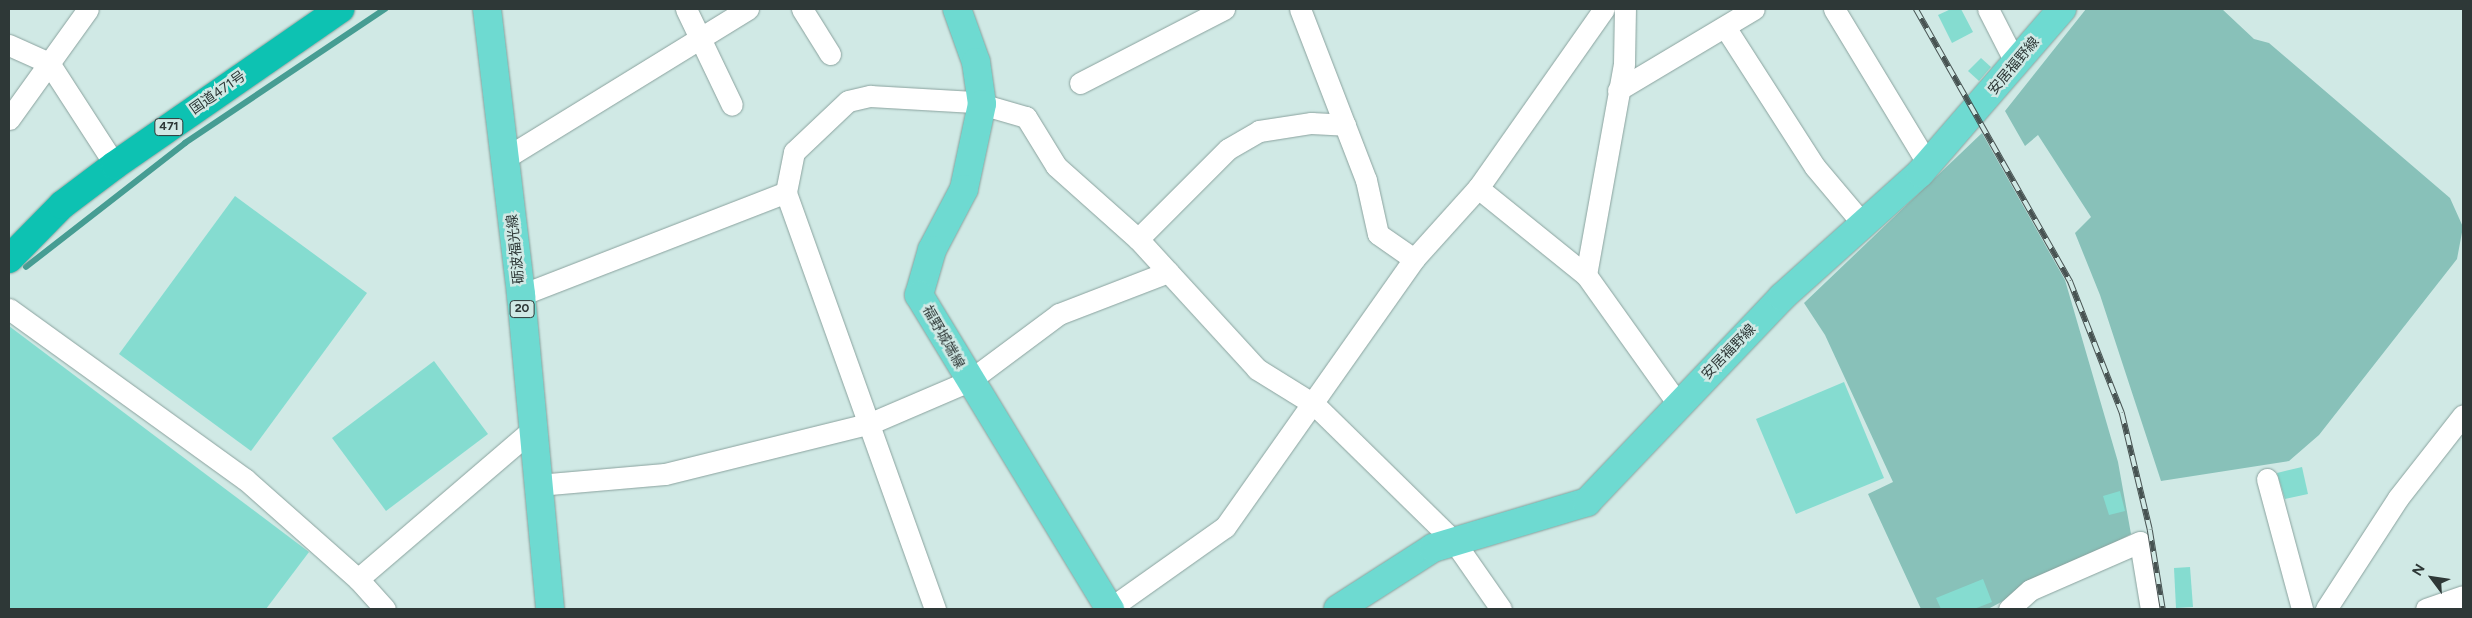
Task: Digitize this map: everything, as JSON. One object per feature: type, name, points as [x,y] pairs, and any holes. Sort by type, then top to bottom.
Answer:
[{"type":"highway","name":"国道471号","points":[[9,259],[62,205],[115,165],[340,9]]},
{"type":"main road","name":"砺波福光線","points":[[487,9],[507,157],[550,609]]},
{"type":"main road","name":"福野城端線","points":[[957,9],[976,62],[982,104],[964,189],[932,250],[919,295],[969,381],[1109,609]]},
{"type":"main road","name":"安居福野線","points":[[1338,609],[1453,540],[1587,502],[1678,404],[1782,297],[1928,164],[2062,9]]},
{"type":"street","points":[[9,119],[88,9]]},
{"type":"street","points":[[686,9],[732,105]]},
{"type":"street","points":[[507,157],[701,40],[748,9]]},
{"type":"street","points":[[802,9],[830,54]]},
{"type":"street","points":[[1080,83],[1224,9]]},
{"type":"street","points":[[1300,9],[1366,180],[1378,234],[1414,259]]},
{"type":"street","points":[[1109,609],[1225,527],[1315,405],[1414,259],[1478,188],[1604,9]]},
{"type":"street","points":[[1586,275],[1618,90],[1626,9]]},
{"type":"street","points":[[1618,90],[1754,9]]},
{"type":"street","points":[[1834,9],[1928,164]]},
{"type":"street","points":[[1988,9],[2016,64]]},
{"type":"street","points":[[1725,27],[1815,167],[1863,224]]},
{"type":"street","points":[[9,45],[49,63],[115,165]]},
{"type":"street","points":[[935,609],[871,423],[786,192],[794,152],[848,101],[870,96],[982,104],[1026,117],[1056,166],[1138,239],[1257,369],[1315,405],[1453,540],[1501,609]]},
{"type":"street","points":[[1138,239],[1228,149],[1259,131],[1311,123],[1344,125]]},
{"type":"street","points":[[1478,188],[1586,275],[1678,404]]},
{"type":"street","points":[[521,295],[786,192]]},
{"type":"street","points":[[538,485],[665,474],[871,423],[969,381],[1058,314],[1168,272]]},
{"type":"street","points":[[9,309],[245,479],[358,580],[379,607]]},
{"type":"street","points":[[2326,609],[2398,498],[2463,415]]},
{"type":"street","points":[[358,580],[533,429]]},
{"type":"street","points":[[2267,479],[2302,609]]},
{"type":"street","points":[[2009,609],[2030,590],[2140,542],[2151,609]]},
{"type":"street","points":[[2426,609],[2463,596]]},
{"type":"shaded area","points":[[2086,9],[2222,9],[2254,39],[2269,43],[2450,198],[2463,227],[2457,259],[2319,435],[2289,461],[2161,481],[2100,295],[2075,233],[2091,217],[2038,135],[2025,146],[2005,111]]},
{"type":"shaded area","points":[[1982,133],[2065,280],[2118,462],[2131,534],[1988,609],[1921,609],[1868,494],[1893,482],[1825,335],[1804,303]]},
{"type":"building","points":[[1951,9],[1961,9],[1973,32],[1952,43],[1938,15]]},
{"type":"building","points":[[1981,58],[1991,67],[1979,81],[1968,71]]},
{"type":"building","points":[[235,196],[367,293],[251,451],[119,354]]},
{"type":"building","points":[[9,326],[309,552],[266,609],[9,609]]},
{"type":"building","points":[[434,361],[488,434],[386,511],[332,438]]},
{"type":"building","points":[[1844,382],[1884,478],[1796,514],[1756,419]]},
{"type":"building","points":[[2302,467],[2308,494],[2285,499],[2277,473]]},
{"type":"building","points":[[2120,491],[2125,511],[2109,515],[2103,496]]},
{"type":"building","points":[[2190,567],[2193,607],[2176,608],[2174,568]]},
{"type":"building","points":[[1983,579],[1992,602],[1974,609],[1941,609],[1936,598]]},
{"type":"waterway","points":[[26,267],[185,143],[385,9]]},
{"type":"railway","points":[[1916,9],[2070,281],[2122,413],[2150,530],[2163,609]]}]
